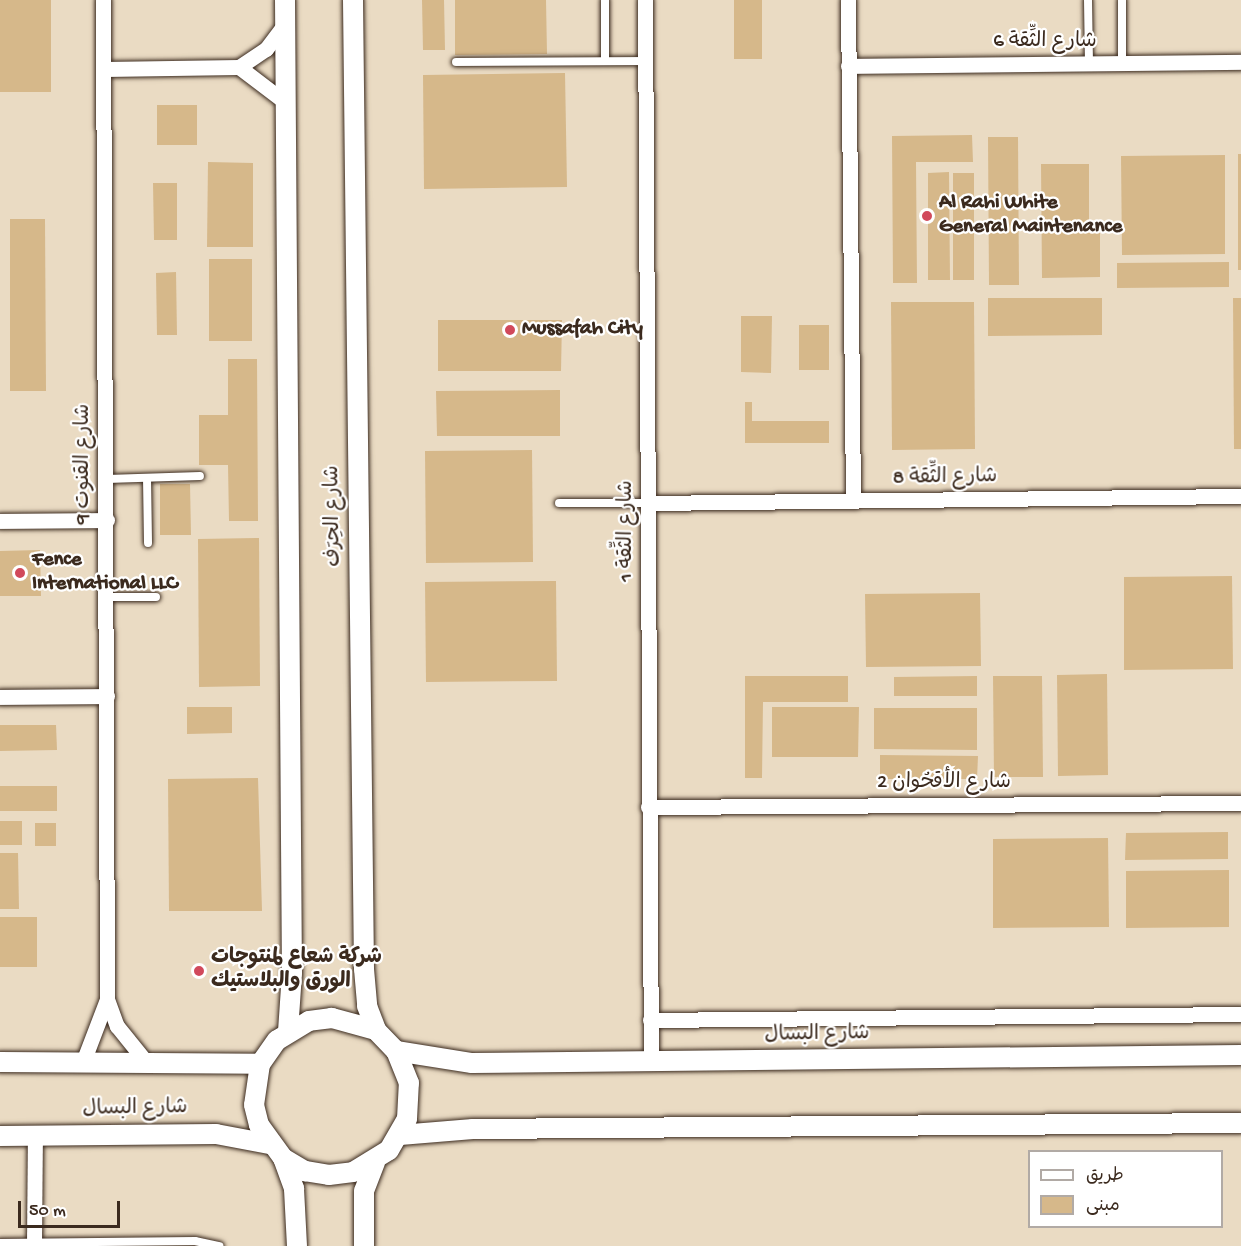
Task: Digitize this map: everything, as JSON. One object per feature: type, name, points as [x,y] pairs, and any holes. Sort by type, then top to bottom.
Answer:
[{"type":"street","name":"شارع القنوت 9","points":[[103,0],[107,479],[107,999],[117,1026],[146,1062]]},
{"type":"street","points":[[285,0],[292,974],[288,1031]]},
{"type":"street","name":"شارع الحِرَف","points":[[353,0],[364,969],[367,1006],[376,1030]]},
{"type":"street","name":"شارع الثِّقة 1","points":[[645,0],[651,1063]]},
{"type":"street","points":[[848,0],[853,501]]},
{"type":"street","points":[[104,69],[239,67],[266,49],[285,24]]},
{"type":"street","name":"شارع الثِّقة 6","points":[[849,66],[1241,62]]},
{"type":"street","points":[[239,67],[285,102]]},
{"type":"street","name":"شارع الثِّقة 8","points":[[649,503],[1241,496]]},
{"type":"street","points":[[0,521],[107,520]]},
{"type":"street","points":[[0,697],[107,696]]},
{"type":"street","name":"شارع الأقحُوان 2","points":[[648,807],[1241,802]]},
{"type":"street","name":"شارع القنوت 9","points":[[83,1062],[107,999]]},
{"type":"street","points":[[650,1020],[1241,1014]]},
{"type":"street","points":[[332,1018],[376,1030],[396,1051],[409,1083],[407,1119],[400,1135],[375,1162],[353,1173],[329,1175],[305,1171],[283,1158],[269,1144],[254,1105],[260,1064],[288,1031],[309,1021],[332,1018]]},
{"type":"street","name":"شارع البسال","points":[[396,1051],[472,1063],[651,1063],[1241,1055]]},
{"type":"street","points":[[0,1062],[260,1064]]},
{"type":"street","points":[[400,1135],[473,1129],[1241,1124]]},
{"type":"street","name":"شارع البسال","points":[[0,1136],[216,1134],[269,1144]]},
{"type":"street","points":[[35,1135],[35,1244]]},
{"type":"street","points":[[283,1158],[294,1189],[297,1246]]},
{"type":"street","points":[[364,1246],[364,1191],[375,1162]]},
{"type":"lane","points":[[605,0],[605,61]]},
{"type":"lane","points":[[1088,0],[1089,64]]},
{"type":"lane","points":[[1122,0],[1122,63]]},
{"type":"lane","points":[[456,62],[646,61]]},
{"type":"lane","points":[[107,479],[200,476]]},
{"type":"lane","points":[[147,478],[148,543]]},
{"type":"lane","points":[[559,503],[649,503]]},
{"type":"lane","points":[[107,597],[156,597]]},
{"type":"lane","points":[[0,1243],[195,1241],[219,1246]]},
{"type":"shaded area","points":[[0,0],[1241,0],[1241,1246],[0,1246]]},
{"type":"building","points":[[0,0],[51,0],[51,92],[0,92]]},
{"type":"building","points":[[422,0],[444,0],[445,50],[423,50]]},
{"type":"building","points":[[455,0],[546,0],[547,54],[455,55]]},
{"type":"building","points":[[734,0],[762,0],[762,59],[734,59]]},
{"type":"building","points":[[565,73],[567,187],[424,189],[423,75]]},
{"type":"building","points":[[157,105],[197,105],[197,145],[157,145]]},
{"type":"building","points":[[972,135],[973,162],[916,162],[917,283],[893,283],[892,136]]},
{"type":"building","points":[[988,137],[1018,137],[1019,285],[989,285]]},
{"type":"building","points":[[1238,154],[1241,154],[1241,270],[1238,270]]},
{"type":"building","points":[[1225,155],[1225,254],[1122,255],[1121,156]]},
{"type":"building","points":[[208,162],[253,163],[253,247],[207,247]]},
{"type":"building","points":[[1041,164],[1089,164],[1089,229],[1100,229],[1100,277],[1042,278]]},
{"type":"building","points":[[949,172],[950,280],[928,280],[928,173]]},
{"type":"building","points":[[953,173],[974,173],[974,280],[953,280]]},
{"type":"building","points":[[153,183],[177,183],[177,240],[154,240]]},
{"type":"building","points":[[10,219],[45,219],[46,391],[10,391]]},
{"type":"building","points":[[209,259],[252,259],[252,341],[209,341]]},
{"type":"building","points":[[1229,262],[1229,287],[1117,288],[1117,263]]},
{"type":"building","points":[[176,272],[177,335],[157,335],[156,273]]},
{"type":"building","points":[[988,298],[1102,298],[1102,335],[988,336]]},
{"type":"building","points":[[1233,298],[1241,298],[1241,449],[1234,449]]},
{"type":"building","points":[[891,302],[974,302],[975,449],[892,450]]},
{"type":"building","points":[[741,316],[772,316],[771,373],[741,372]]},
{"type":"building","points":[[438,320],[562,320],[561,371],[438,371]]},
{"type":"building","points":[[799,325],[829,325],[829,370],[799,370]]},
{"type":"building","points":[[228,359],[257,359],[258,521],[229,521],[228,465],[199,465],[199,415],[228,415]]},
{"type":"building","points":[[560,390],[560,436],[437,436],[436,391]]},
{"type":"building","points":[[745,402],[752,402],[752,421],[829,421],[829,443],[745,443]]},
{"type":"building","points":[[532,450],[533,562],[426,563],[425,451]]},
{"type":"building","points":[[160,484],[190,484],[191,535],[160,535]]},
{"type":"building","points":[[259,538],[260,686],[199,687],[198,539]]},
{"type":"building","name":"Fence International LLC","points":[[40,550],[41,596],[0,596],[0,551]]},
{"type":"building","points":[[1232,576],[1233,669],[1124,670],[1124,577]]},
{"type":"building","points":[[556,581],[557,681],[426,682],[425,582]]},
{"type":"building","points":[[980,593],[981,666],[866,667],[865,594]]},
{"type":"building","points":[[1107,674],[1108,775],[1058,776],[1057,675]]},
{"type":"building","points":[[745,676],[848,676],[848,702],[763,702],[762,778],[745,778]]},
{"type":"building","points":[[977,676],[977,696],[894,696],[894,677]]},
{"type":"building","points":[[993,676],[1042,676],[1043,777],[994,777]]},
{"type":"building","points":[[187,707],[232,707],[232,733],[187,734]]},
{"type":"building","points":[[772,707],[859,707],[858,757],[772,757]]},
{"type":"building","points":[[874,708],[977,708],[977,750],[874,749]]},
{"type":"building","points":[[0,725],[56,725],[57,750],[0,751]]},
{"type":"building","points":[[880,755],[978,756],[977,779],[880,779]]},
{"type":"building","points":[[258,778],[262,911],[169,911],[168,779]]},
{"type":"building","points":[[0,786],[57,786],[57,811],[0,811]]},
{"type":"building","points":[[0,821],[22,821],[22,845],[0,845]]},
{"type":"building","points":[[35,823],[56,823],[56,846],[35,846]]},
{"type":"building","points":[[1228,832],[1228,859],[1125,860],[1126,833]]},
{"type":"building","points":[[1108,838],[1109,927],[993,928],[993,839]]},
{"type":"building","points":[[0,853],[18,853],[19,909],[0,909]]},
{"type":"building","points":[[1229,870],[1229,927],[1126,928],[1126,871]]},
{"type":"building","points":[[0,917],[37,917],[37,967],[0,967]]},
{"type":"place","name":"Al Rahi White General Maintenance","points":[[927,216]]},
{"type":"place","name":"Mussafah City","points":[[510,330]]},
{"type":"place","name":"Fence International LLC","points":[[20,573]]},
{"type":"place","name":"شركة شعاع لمنتوجات الورق والبلاستيك","points":[[199,971]]}]
